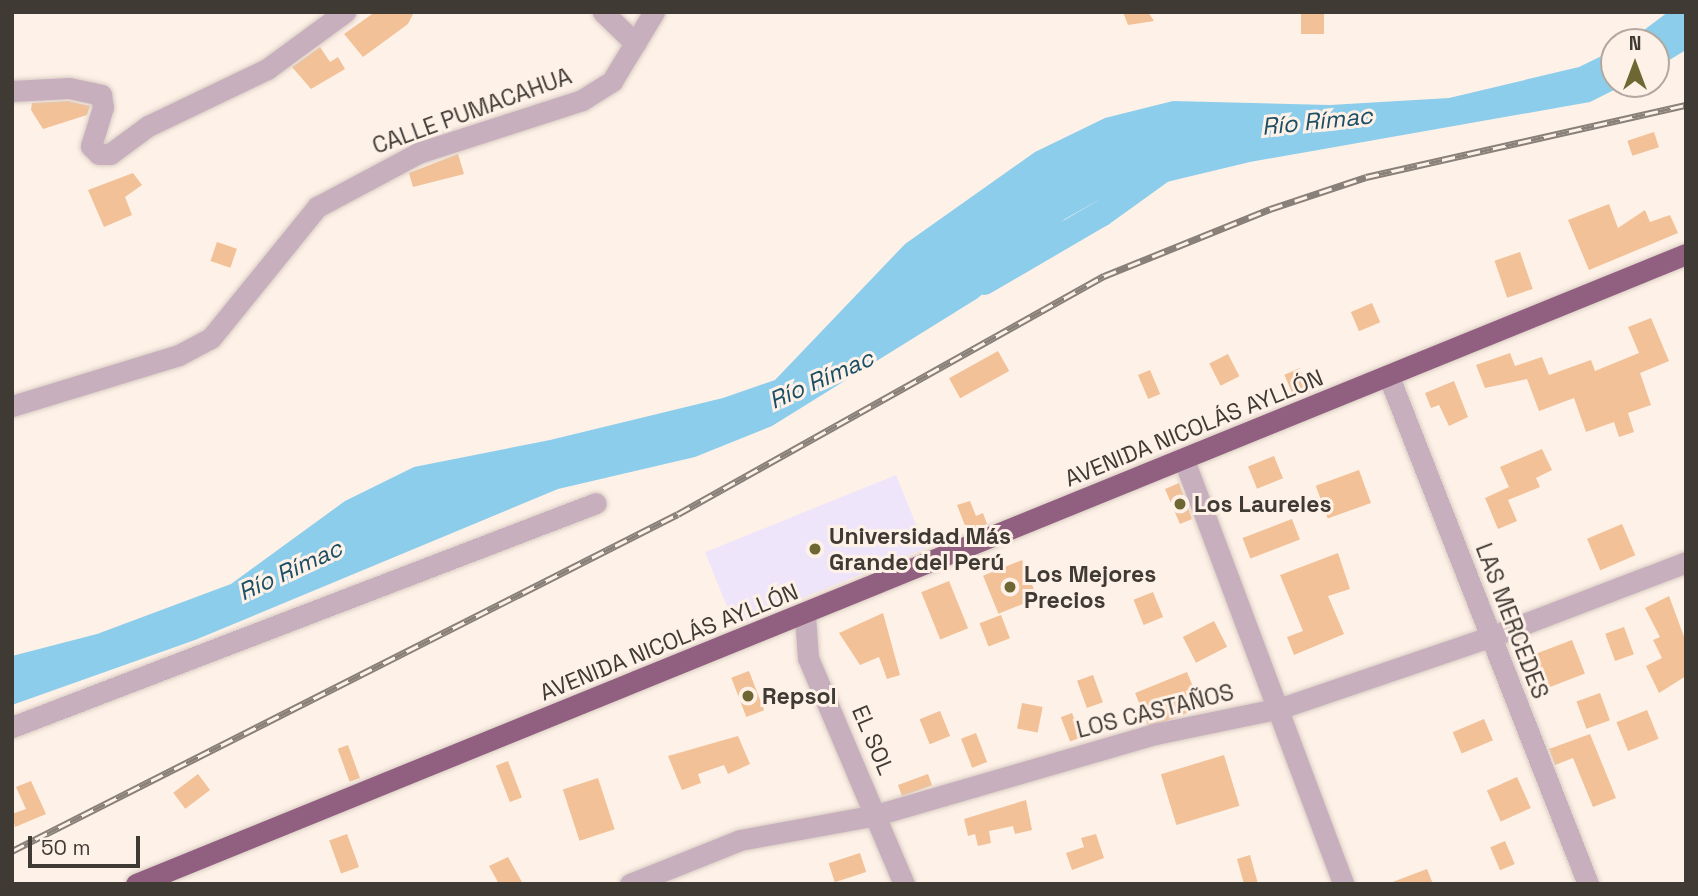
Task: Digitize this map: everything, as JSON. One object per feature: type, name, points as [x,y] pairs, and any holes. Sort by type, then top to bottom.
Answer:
[{"type":"highway","name":"AVENIDA NICOLÁS AYLLÓN","points":[[136,884],[805,616],[1686,254]]},
{"type":"street","points":[[12,90],[69,88],[101,95],[103,107],[90,146],[99,154],[110,154],[148,126],[267,69],[345,12]]},
{"type":"street","points":[[603,12],[635,43]]},
{"type":"street","name":"CALLE PUMACAHUA","points":[[12,406],[179,355],[211,338],[317,207],[418,153],[582,100],[612,81],[654,12]]},
{"type":"street","name":"LAS MERCEDES","points":[[1389,377],[1588,884]]},
{"type":"street","points":[[1184,460],[1281,708],[1343,884]]},
{"type":"street","points":[[12,727],[596,503]]},
{"type":"street","name":"LOS CASTAÑOS","points":[[630,884],[740,840],[876,815],[1155,734],[1281,708],[1490,637],[1686,562]]},
{"type":"street","name":"EL SOL","points":[[805,616],[808,657],[904,884]]},
{"type":"shaded area","name":"Universidad Más Grande del Perú","points":[[896,475],[926,548],[735,625],[705,552]]},
{"type":"water","points":[[1668,12],[1686,12],[1686,50],[1670,60],[1670,28],[1647,28]]},
{"type":"water","points":[[1600,57],[1600,97],[1590,102],[1250,162],[1104,197],[1065,219],[978,298],[772,426],[695,457],[558,489],[195,640],[12,705],[12,656],[97,634],[231,584],[345,501],[414,467],[550,440],[723,398],[775,380],[905,244],[1035,152],[1105,118],[1173,101],[1330,105],[1449,98],[1579,67]]},
{"type":"building","points":[[375,12],[414,12],[408,24],[363,57],[344,34]]},
{"type":"building","points":[[1123,12],[1148,12],[1154,21],[1128,25]]},
{"type":"building","points":[[1301,12],[1324,12],[1324,34],[1301,34]]},
{"type":"building","points":[[320,47],[330,62],[338,57],[345,69],[311,89],[292,67]]},
{"type":"building","points":[[68,101],[90,106],[87,115],[43,129],[31,110],[32,103]]},
{"type":"building","points":[[1654,132],[1659,147],[1632,156],[1627,141]]},
{"type":"building","points":[[458,154],[464,174],[413,187],[409,173]]},
{"type":"building","points":[[133,173],[142,185],[125,197],[132,215],[104,227],[88,190]]},
{"type":"building","points":[[1609,204],[1618,228],[1645,210],[1650,222],[1670,215],[1678,233],[1589,270],[1568,220]]},
{"type":"building","points":[[217,242],[237,249],[230,268],[210,261]]},
{"type":"building","points":[[1520,252],[1533,289],[1507,298],[1494,261]]},
{"type":"building","points":[[1372,303],[1380,322],[1359,331],[1351,312]]},
{"type":"building","points":[[1651,318],[1669,361],[1640,373],[1651,405],[1628,413],[1634,432],[1619,437],[1614,422],[1586,432],[1574,398],[1539,411],[1527,379],[1485,388],[1476,365],[1510,353],[1515,366],[1542,357],[1549,375],[1591,360],[1595,371],[1639,353],[1628,327]]},
{"type":"building","points":[[998,351],[1009,371],[960,398],[949,378]]},
{"type":"building","points":[[1228,354],[1239,376],[1221,386],[1209,364]]},
{"type":"building","points":[[1300,368],[1310,392],[1295,399],[1284,375]]},
{"type":"building","points":[[1150,370],[1160,394],[1148,399],[1138,375]]},
{"type":"building","points":[[1454,381],[1468,417],[1449,426],[1439,405],[1431,408],[1425,393]]},
{"type":"building","points":[[1542,449],[1552,470],[1536,478],[1540,487],[1508,500],[1517,521],[1498,529],[1485,498],[1509,487],[1500,467]]},
{"type":"building","points":[[1274,456],[1283,478],[1257,489],[1248,466]]},
{"type":"building","points":[[1359,470],[1371,503],[1328,519],[1316,486]]},
{"type":"building","name":"Los Laureles","points":[[1179,483],[1192,519],[1180,524],[1165,489]]},
{"type":"building","points":[[970,501],[976,516],[983,513],[987,524],[967,531],[957,505]]},
{"type":"building","points":[[1292,519],[1300,540],[1250,559],[1243,538]]},
{"type":"building","points":[[1622,524],[1635,555],[1600,570],[1587,539]]},
{"type":"building","points":[[1338,553],[1350,589],[1328,596],[1344,634],[1294,655],[1287,637],[1303,631],[1280,575]]},
{"type":"building","name":"Los Mejores Precios","points":[[1022,560],[1037,598],[998,614],[983,576]]},
{"type":"building","points":[[949,581],[968,628],[940,640],[921,592]]},
{"type":"building","points":[[1153,592],[1163,617],[1144,625],[1134,600]]},
{"type":"building","points":[[1669,596],[1686,642],[1686,676],[1659,693],[1646,666],[1662,658],[1653,640],[1660,637],[1645,608]]},
{"type":"building","points":[[883,613],[900,675],[887,679],[879,657],[860,665],[839,633]]},
{"type":"building","points":[[1001,615],[1010,638],[988,647],[980,623]]},
{"type":"building","points":[[1214,621],[1227,647],[1196,663],[1183,637]]},
{"type":"building","points":[[1624,627],[1634,654],[1615,661],[1605,634]]},
{"type":"building","points":[[1572,640],[1585,674],[1548,688],[1535,654]]},
{"type":"building","name":"Repsol","points":[[749,671],[764,710],[746,717],[731,678]]},
{"type":"building","points":[[1187,672],[1201,707],[1149,728],[1135,693]]},
{"type":"building","points":[[1093,675],[1103,702],[1087,708],[1077,681]]},
{"type":"building","points":[[1600,693],[1610,720],[1586,729],[1577,702]]},
{"type":"building","points":[[1022,703],[1043,707],[1038,733],[1017,729]]},
{"type":"building","points":[[1647,710],[1659,739],[1628,751],[1616,722]]},
{"type":"building","points":[[940,711],[950,736],[930,744],[920,719]]},
{"type":"building","points":[[1072,713],[1081,737],[1070,742],[1061,717]]},
{"type":"building","points":[[1484,719],[1493,740],[1462,753],[1453,732]]},
{"type":"building","points":[[976,733],[987,762],[972,768],[961,739]]},
{"type":"building","points":[[1590,734],[1616,798],[1593,807],[1573,758],[1555,765],[1549,749]]},
{"type":"building","points":[[738,736],[750,764],[728,774],[724,765],[698,774],[701,783],[682,790],[668,756]]},
{"type":"building","points":[[348,745],[360,778],[350,782],[338,749]]},
{"type":"building","points":[[1224,755],[1239,806],[1176,825],[1161,774]]},
{"type":"building","points":[[508,761],[522,797],[510,802],[496,766]]},
{"type":"building","points":[[198,774],[210,790],[185,809],[173,793]]},
{"type":"building","points":[[928,774],[932,785],[902,796],[898,785]]},
{"type":"building","points":[[1517,777],[1531,808],[1501,821],[1487,790]]},
{"type":"building","points":[[598,778],[615,829],[579,841],[563,789]]},
{"type":"building","points":[[31,781],[46,814],[15,827],[12,814],[26,809],[16,787]]},
{"type":"building","points":[[1026,800],[1032,830],[1015,834],[1013,826],[989,831],[991,843],[978,846],[975,834],[968,836],[964,819]]},
{"type":"building","points":[[347,834],[359,867],[341,873],[329,840]]},
{"type":"building","points":[[1096,834],[1104,858],[1072,870],[1066,853],[1084,847],[1081,838]]},
{"type":"building","points":[[1505,841],[1515,864],[1500,870],[1490,847]]},
{"type":"building","points":[[860,853],[866,872],[835,882],[829,863]]},
{"type":"building","points":[[1250,855],[1258,884],[1244,884],[1237,859]]},
{"type":"building","points":[[508,857],[523,884],[499,884],[489,866]]},
{"type":"building","points":[[1427,869],[1433,884],[1390,884],[1390,883]]},
{"type":"waterway","name":"Río Rímac","points":[[984,282],[1101,214],[1162,170]]},
{"type":"railway","points":[[12,851],[678,514],[1104,276],[1270,209],[1366,177],[1686,105]]},
{"type":"place","name":"Los Laureles","points":[[1180,504]]},
{"type":"place","name":"Universidad Más Grande del Perú","points":[[815,549]]},
{"type":"place","name":"Los Mejores Precios","points":[[1010,587]]},
{"type":"place","name":"Repsol","points":[[748,696]]}]
